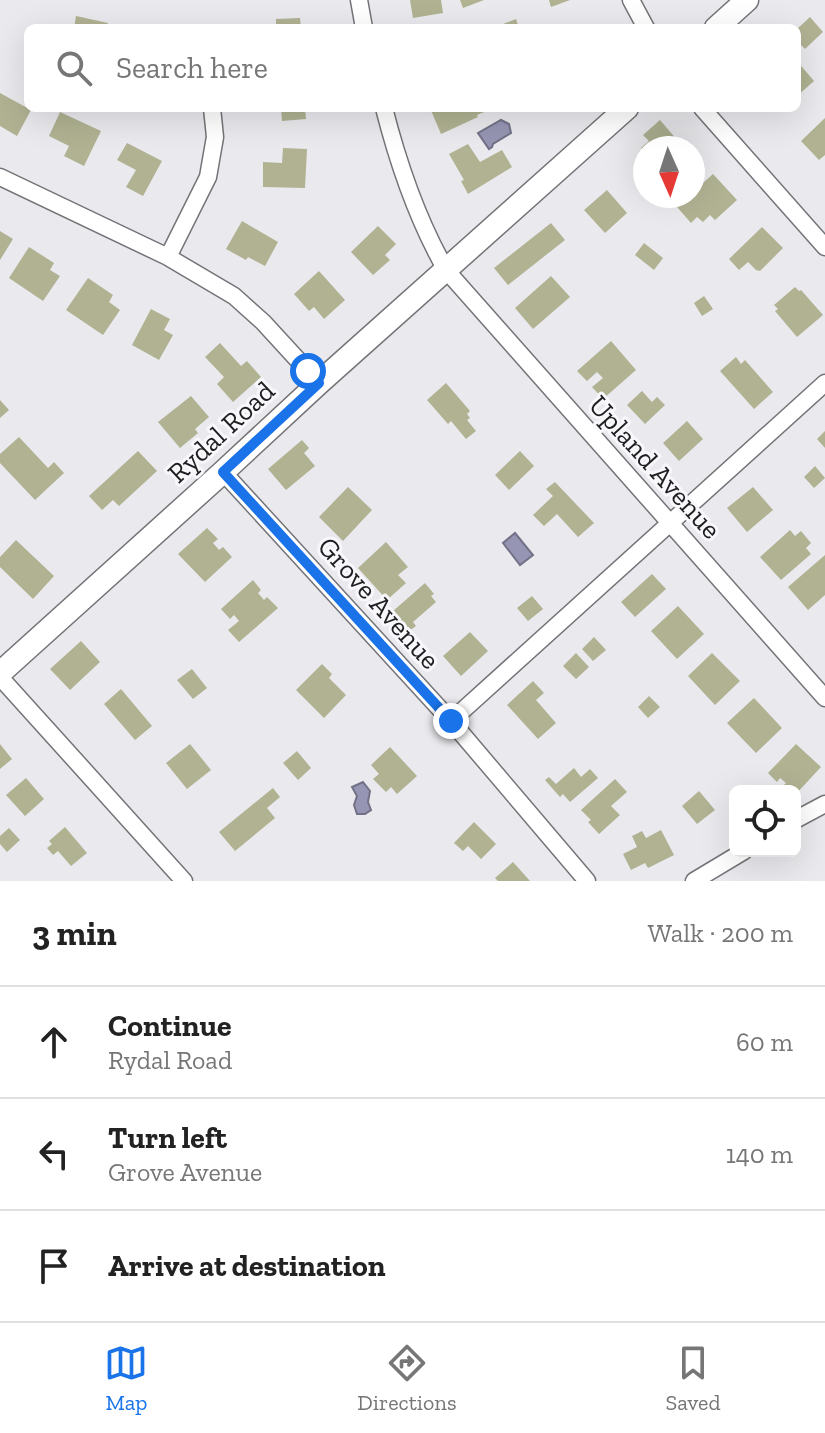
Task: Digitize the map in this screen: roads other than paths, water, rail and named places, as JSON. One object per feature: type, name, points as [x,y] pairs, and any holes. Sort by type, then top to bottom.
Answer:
[{"type":"street","points":[[359,0],[363,24]]},
{"type":"street","points":[[631,0],[644,24]]},
{"type":"street","points":[[720,24],[747,0]]},
{"type":"street","points":[[168,257],[208,177],[215,137],[212,112]]},
{"type":"street","name":"Upland Avenue","points":[[385,112],[421,218],[446,270],[825,698]]},
{"type":"street","name":"Rydal Road","points":[[0,675],[319,383],[623,112]]},
{"type":"street","points":[[706,112],[825,247]]},
{"type":"street","points":[[0,177],[168,257],[234,296],[263,322],[319,383]]},
{"type":"street","points":[[451,721],[825,383]]},
{"type":"street","name":"Grove Avenue","points":[[223,472],[451,721],[587,881]]},
{"type":"street","points":[[0,675],[184,881]]},
{"type":"street","points":[[801,817],[825,804]]},
{"type":"street","points":[[694,881],[734,857]]},
{"type":"water","points":[[501,120],[509,124],[511,133],[489,149],[478,133]]},
{"type":"water","points":[[515,533],[533,555],[520,565],[503,543]]},
{"type":"water","points":[[363,782],[370,791],[368,802],[371,810],[357,814],[354,805],[357,796],[352,787]]}]
